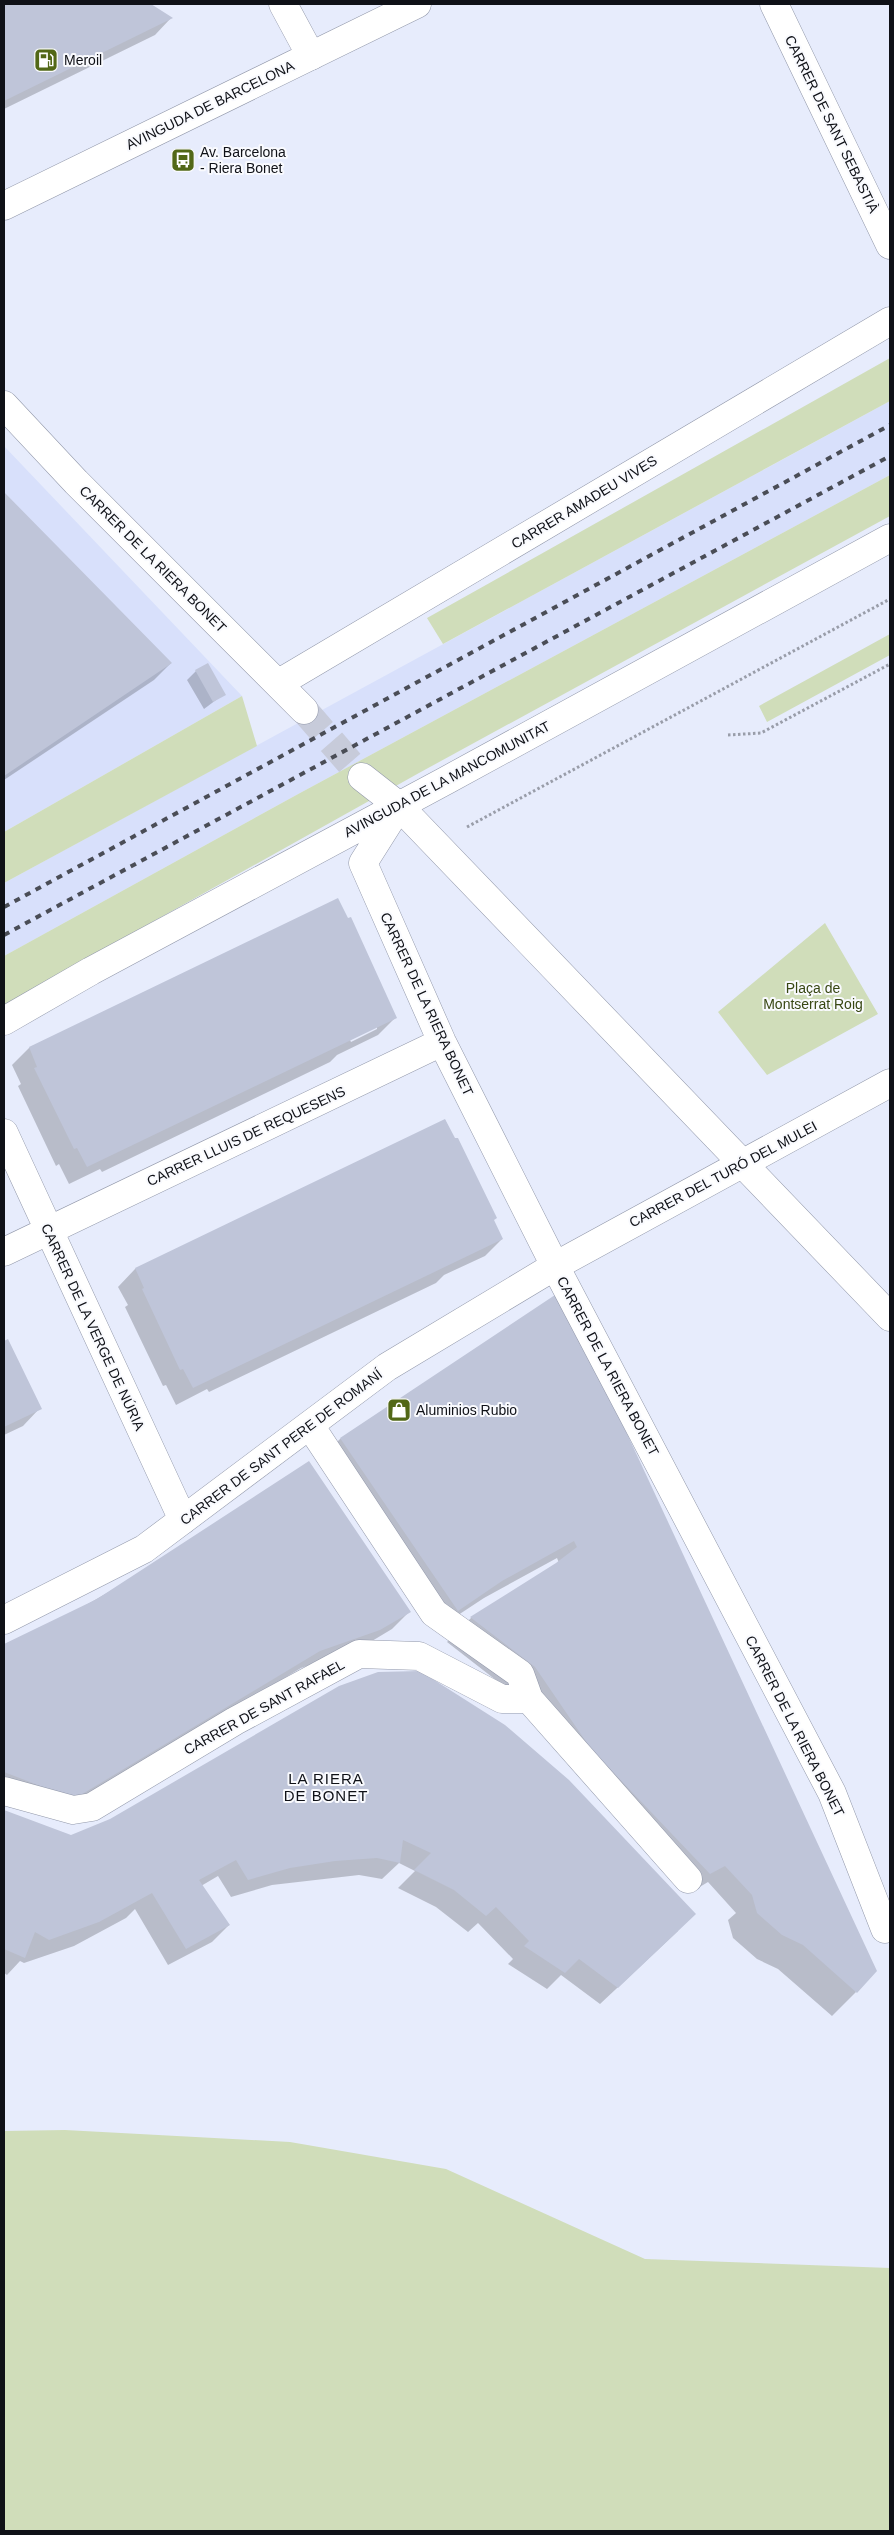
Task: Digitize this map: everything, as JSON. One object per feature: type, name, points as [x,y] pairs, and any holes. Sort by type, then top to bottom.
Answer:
[{"type":"street","points":[[283,4],[311,56]]},
{"type":"street","name":"AVINGUDA DE BARCELONA","points":[[4,206],[417,4]]},
{"type":"street","name":"CARRER DE SANT SEBASTIÀ","points":[[774,4],[890,245]]},
{"type":"street","name":"CARRER AMADEU VIVES","points":[[279,683],[890,321]]},
{"type":"street","name":"CARRER DE LA RIERA BONET","points":[[4,405],[76,482],[304,710]]},
{"type":"street","name":"AVINGUDA DE LA MANCOMUNITAT","points":[[4,1021],[92,971],[890,538]]},
{"type":"street","points":[[362,778],[399,806],[890,1317]]},
{"type":"street","name":"CARRER DE LA RIERA BONET","points":[[399,806],[363,864],[442,1042],[555,1266],[832,1793],[885,1929]]},
{"type":"street","name":"CARRER LLUIS DE REQUESENS","points":[[4,1252],[442,1042]]},
{"type":"street","name":"CARRER DEL TURÓ DEL MULEI","points":[[555,1266],[742,1162],[890,1083]]},
{"type":"street","name":"CARRER DE LA VERGE DE NÚRIA","points":[[4,1133],[19,1170],[50,1230],[182,1520]]},
{"type":"street","name":"CARRER DE SANT PERE DE ROMANÍ","points":[[4,1620],[144,1549],[311,1426],[387,1367],[555,1266]]},
{"type":"street","points":[[311,1426],[434,1613],[520,1674],[529,1700],[688,1879]]},
{"type":"street","name":"CARRER DE SANT RAFAEL","points":[[4,1791],[73,1810],[92,1807],[235,1721],[359,1654],[419,1656],[502,1699],[529,1700]]},
{"type":"path","points":[[435,844],[890,599]]},
{"type":"path","points":[[728,735],[761,733],[890,664]]},
{"type":"shaded area","points":[[890,401],[890,475],[300,793],[4,956],[4,883]]},
{"type":"shaded area","points":[[4,446],[242,696],[4,832]]},
{"type":"green space","points":[[890,358],[890,401],[443,644],[427,618]]},
{"type":"green space","points":[[890,475],[890,516],[419,773],[4,1005],[4,956],[300,793]]},
{"type":"green space","points":[[890,634],[890,655],[767,722],[759,706]]},
{"type":"green space","points":[[242,696],[257,746],[4,883],[4,832]]},
{"type":"green space","name":"Plaça de Montserrat Roig","points":[[825,923],[878,1014],[767,1075],[718,1012]]},
{"type":"green space","points":[[65,2130],[290,2142],[446,2169],[645,2259],[890,2268],[890,2531],[4,2531],[4,2131]]},
{"type":"building","name":"Meroil","points":[[4,4],[151,4],[173,18],[4,101]]},
{"type":"building","points":[[4,492],[172,663],[4,776]]},
{"type":"building","points":[[208,663],[226,695],[213,702],[195,670]]},
{"type":"building","points":[[338,898],[348,918],[351,917],[397,1018],[87,1167],[77,1148],[74,1149],[34,1068],[37,1067],[29,1047]]},
{"type":"building","points":[[445,1119],[455,1138],[458,1138],[497,1218],[494,1220],[503,1239],[193,1388],[183,1369],[180,1370],[142,1289],[144,1288],[135,1268]]},
{"type":"building","points":[[558,1293],[622,1423],[877,1971],[857,1993],[803,1945],[782,1935],[757,1913],[752,1895],[725,1866],[710,1874],[591,1749],[535,1667],[470,1617],[556,1563],[577,1547],[574,1541],[502,1581],[458,1611],[340,1438]]},
{"type":"building","points":[[8,1339],[42,1409],[4,1427],[4,1341]]},
{"type":"building","points":[[309,1461],[411,1612],[380,1630],[320,1651],[74,1799],[4,1772],[4,1644],[97,1599]]},
{"type":"building","points":[[420,1671],[505,1725],[569,1780],[696,1914],[618,1988],[579,1959],[565,1973],[524,1946],[529,1941],[496,1907],[486,1916],[454,1890],[414,1870],[431,1853],[403,1840],[400,1863],[377,1858],[335,1861],[290,1868],[248,1880],[236,1860],[199,1880],[230,1925],[186,1949],[152,1893],[99,1922],[49,1940],[35,1932],[25,1958],[4,1949],[4,1810],[71,1835],[110,1819],[339,1686],[378,1672]]},
{"type":"tunnel","points":[[304,710],[362,777]]},
{"type":"railway","points":[[4,907],[890,425]]},
{"type":"railway","points":[[4,935],[890,456]]},
{"type":"place","name":"Meroil","points":[[46,60]]},
{"type":"place","name":"Av. Barcelona - Riera Bonet","points":[[183,160]]},
{"type":"place","name":"Aluminios Rubio","points":[[399,1410]]},
{"type":"district","name":"LA RIERA DE BONET","points":[[326,1786]]}]
